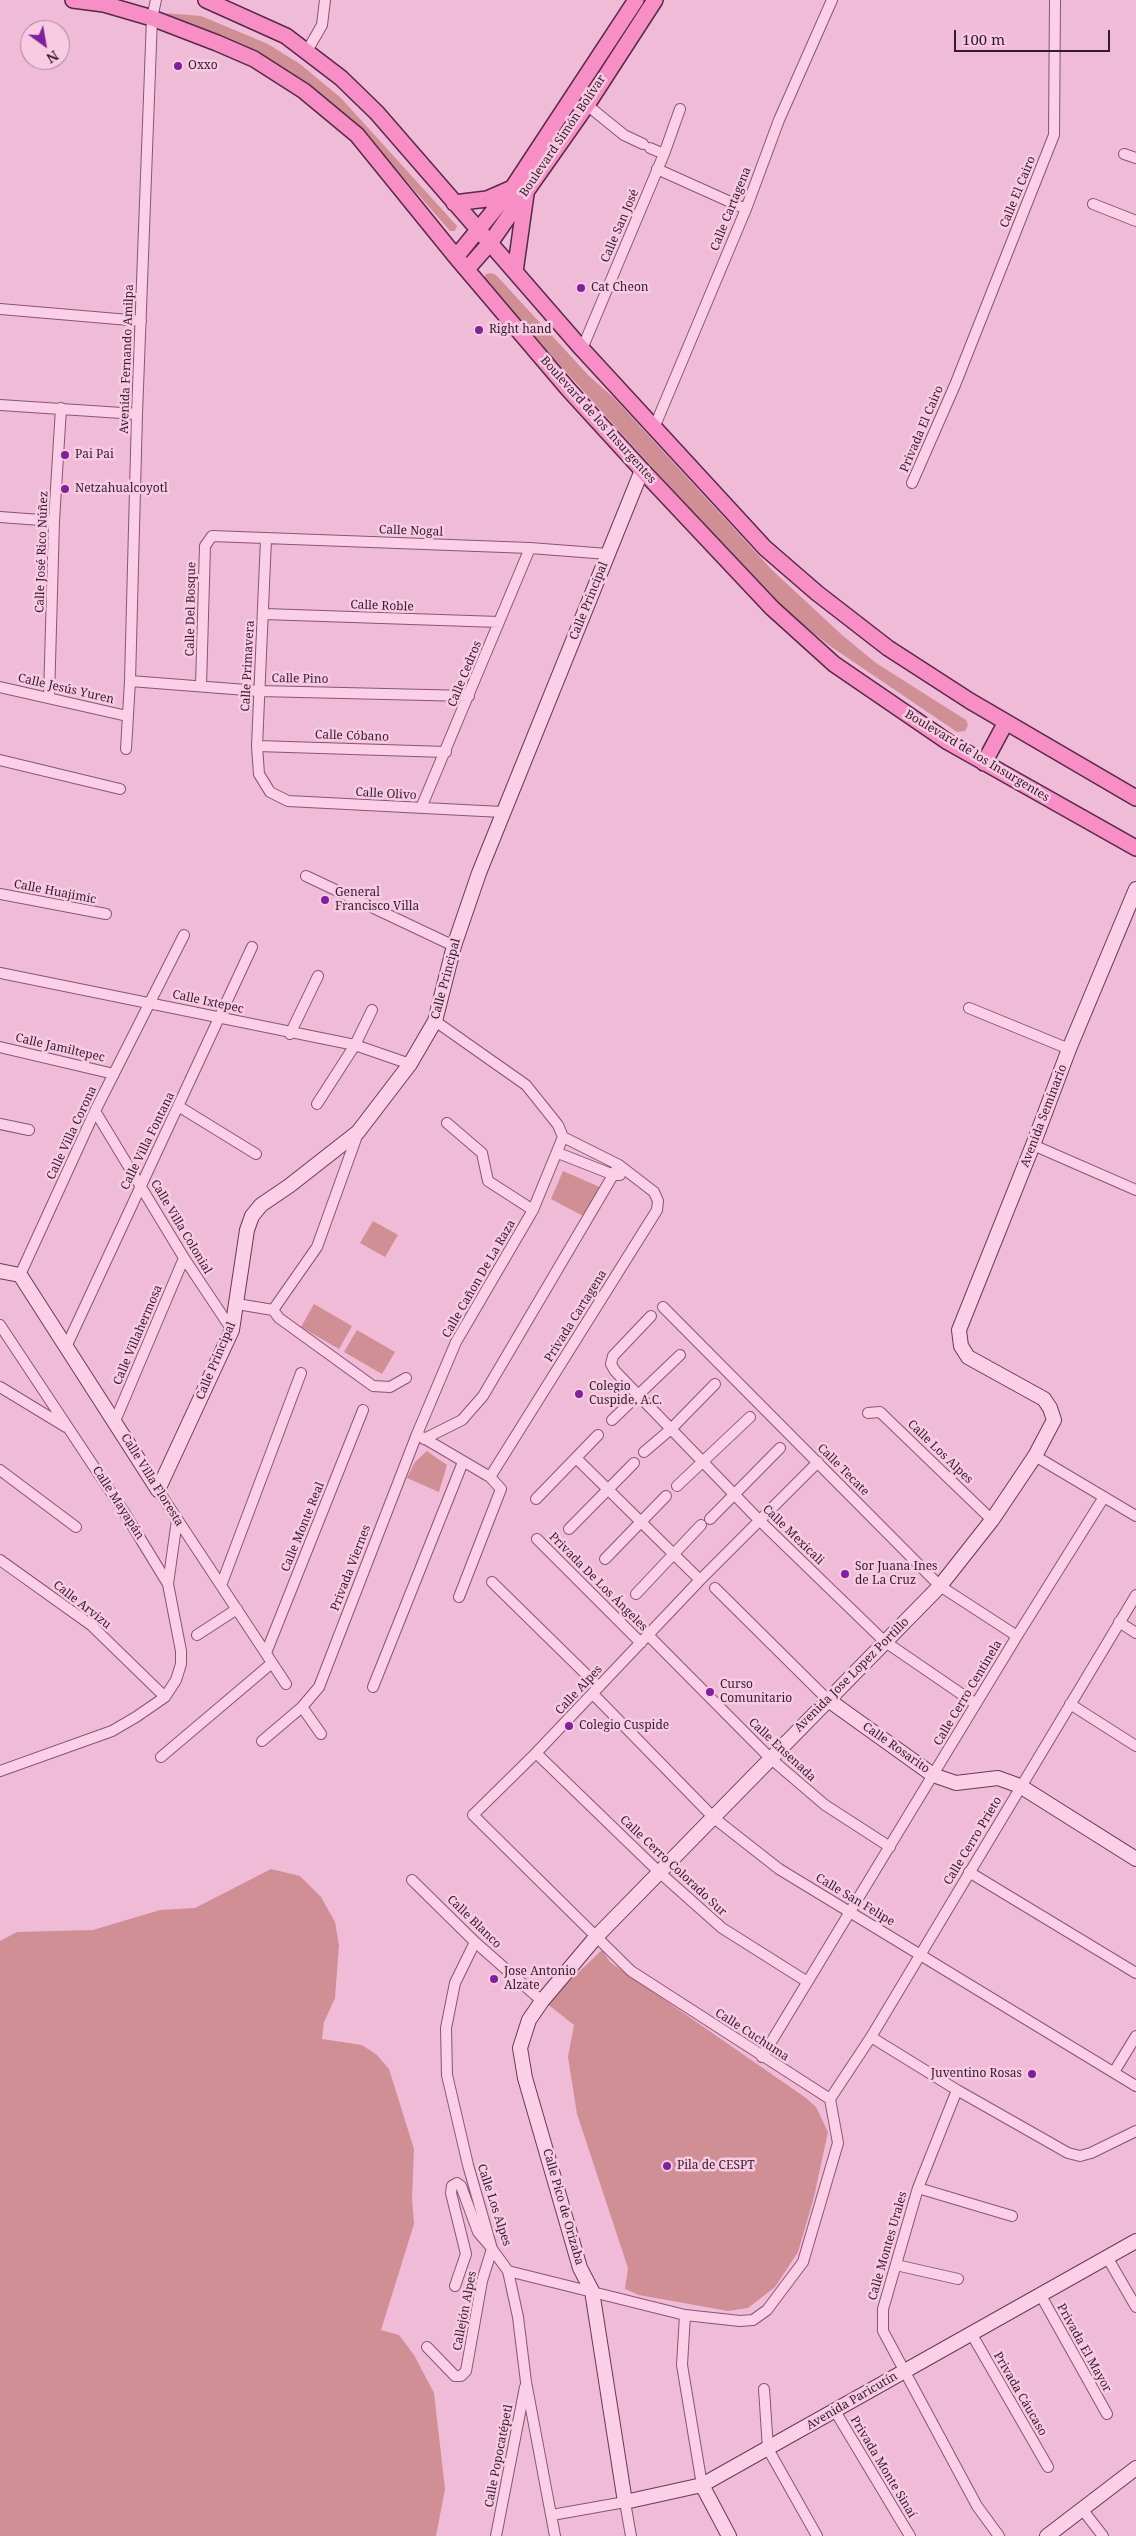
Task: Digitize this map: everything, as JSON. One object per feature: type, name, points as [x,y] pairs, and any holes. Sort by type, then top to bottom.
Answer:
[{"type":"main road","name":"Boulevard de los Insurgentes","points":[[73,0],[104,4],[152,18],[254,59],[304,91],[358,135],[456,257],[568,389],[772,608],[834,664],[902,712],[984,763],[1136,848]]},
{"type":"main road","points":[[206,0],[286,36],[341,78],[377,113],[582,349],[654,428],[765,548],[817,593],[888,648],[1006,722],[1136,798]]},
{"type":"main road","name":"Boulevard Simón Bolívar","points":[[467,269],[490,242],[520,189],[636,0]]},
{"type":"main road","name":"Boulevard Simón Bolívar","points":[[456,257],[520,189],[587,105],[656,0]]},
{"type":"main road","points":[[454,203],[487,199],[520,189],[515,272]]},
{"type":"main road","points":[[984,763],[1006,722]]},
{"type":"street","name":"Avenida Fernando Amilpa","points":[[126,749],[130,681],[140,321],[152,18],[156,0]]},
{"type":"street","points":[[306,52],[322,25],[325,0]]},
{"type":"street","name":"Calle Cartagena","points":[[654,428],[746,209],[779,120],[832,0]]},
{"type":"street","name":"Calle El Cairo","points":[[954,384],[1054,135],[1055,0]]},
{"type":"street","points":[[587,105],[624,135],[664,154]]},
{"type":"street","name":"Calle San José","points":[[582,349],[664,154],[680,109]]},
{"type":"street","points":[[1124,154],[1136,158]]},
{"type":"street","points":[[657,169],[746,209]]},
{"type":"street","points":[[1093,204],[1136,221]]},
{"type":"street","points":[[0,309],[140,321]]},
{"type":"street","name":"Privada El Cairo","points":[[912,483],[954,384]]},
{"type":"street","points":[[0,405],[137,414]]},
{"type":"street","name":"Calle José Rico Núñez","points":[[49,698],[54,520],[62,408]]},
{"type":"street","name":"Calle Principal","points":[[158,1490],[232,1330],[247,1230],[252,1216],[261,1204],[289,1186],[358,1132],[410,1064],[436,1021],[454,946],[502,812],[642,470]]},
{"type":"street","points":[[0,517],[54,520]]},
{"type":"street","name":"Calle Nogal","points":[[212,536],[530,548],[608,554]]},
{"type":"street","name":"Calle Del Bosque","points":[[201,686],[205,546],[212,536]]},
{"type":"street","name":"Calle Primavera","points":[[266,538],[264,614],[256,746],[259,774],[270,792]]},
{"type":"street","name":"Calle Cedros","points":[[422,808],[530,548]]},
{"type":"street","name":"Calle Roble","points":[[264,614],[499,622]]},
{"type":"street","name":"Calle Pino","points":[[130,681],[259,691],[469,696]]},
{"type":"street","name":"Calle Jesús Yuren","points":[[0,686],[127,716]]},
{"type":"street","name":"Calle Cóbano","points":[[256,746],[446,752]]},
{"type":"street","points":[[0,760],[120,789]]},
{"type":"street","name":"Calle Olivo","points":[[270,792],[288,801],[502,812]]},
{"type":"street","points":[[306,876],[454,946]]},
{"type":"street","name":"Avenida Seminario","points":[[961,1346],[959,1330],[1034,1145],[1069,1049],[1136,889]]},
{"type":"street","name":"Calle Huajimic","points":[[0,894],[106,914]]},
{"type":"street","name":"Calle Villa Corona","points":[[20,1275],[95,1111],[184,935]]},
{"type":"street","name":"Calle Villa Fontana","points":[[67,1345],[140,1184],[221,1017],[252,947]]},
{"type":"street","name":"Calle Ixtepec","points":[[0,973],[221,1017],[290,1034],[355,1045],[410,1064]]},
{"type":"street","points":[[290,1034],[318,976]]},
{"type":"street","points":[[969,1008],[1069,1049]]},
{"type":"street","points":[[317,1104],[355,1045],[372,1010]]},
{"type":"street","points":[[436,1021],[526,1085],[558,1125],[563,1137]]},
{"type":"street","name":"Calle Jamiltepec","points":[[0,1048],[114,1074]]},
{"type":"street","points":[[178,1106],[256,1154]]},
{"type":"street","name":"Calle Villa Colonial","points":[[95,1111],[184,1258],[232,1330]]},
{"type":"street","points":[[0,1124],[29,1130]]},
{"type":"street","points":[[447,1124],[482,1153],[488,1181],[534,1210]]},
{"type":"street","points":[[273,1310],[317,1247],[358,1132]]},
{"type":"street","name":"Calle Cañon De La Raza","points":[[421,1436],[456,1342],[534,1210],[563,1137]]},
{"type":"street","name":"Privada Cartagena","points":[[490,1477],[657,1210],[658,1201],[654,1192],[619,1165],[563,1137]]},
{"type":"street","points":[[1034,1145],[1136,1190]]},
{"type":"street","points":[[558,1153],[614,1175],[629,1174]]},
{"type":"street","points":[[421,1436],[462,1420],[483,1396],[619,1165]]},
{"type":"street","name":"Calle Villahermosa","points":[[115,1421],[184,1258]]},
{"type":"street","points":[[0,1271],[20,1275]]},
{"type":"street","name":"Calle Villa Floresta","points":[[20,1275],[67,1345],[177,1520],[222,1584],[286,1684]]},
{"type":"street","points":[[237,1304],[273,1310],[280,1318],[373,1386],[390,1387],[406,1378]]},
{"type":"street","name":"Calle Tecate","points":[[663,1307],[940,1586],[1017,1636]]},
{"type":"street","name":"Calle Mexicali","points":[[651,1316],[613,1356],[611,1364],[639,1396],[759,1520],[884,1641],[976,1704]]},
{"type":"street","name":"Calle Mayapán","points":[[0,1325],[69,1428],[168,1584],[181,1651],[181,1664],[176,1680],[164,1697]]},
{"type":"street","name":"Avenida Jose Lopez Portillo","points":[[542,2001],[596,1937],[714,1818],[827,1699],[940,1586],[992,1520],[1035,1456],[1054,1420],[1050,1408],[1044,1399],[968,1356],[961,1346]]},
{"type":"street","points":[[612,1420],[680,1355]]},
{"type":"street","points":[[222,1584],[301,1373]]},
{"type":"street","points":[[644,1452],[671,1429],[715,1384]]},
{"type":"street","points":[[0,1388],[69,1428]]},
{"type":"street","name":"Calle Monte Real","points":[[266,1653],[363,1410]]},
{"type":"street","name":"Calle Los Alpes","points":[[868,1413],[880,1412],[992,1520]]},
{"type":"street","points":[[677,1486],[704,1463],[750,1417]]},
{"type":"street","points":[[536,1499],[598,1435]]},
{"type":"street","points":[[421,1436],[490,1477],[501,1489],[460,1597]]},
{"type":"street","name":"Privada Viernes","points":[[262,1741],[302,1707],[319,1687],[421,1436]]},
{"type":"street","points":[[636,1594],[780,1448]]},
{"type":"street","points":[[1035,1456],[1136,1516]]},
{"type":"street","points":[[576,1458],[676,1554],[700,1580]]},
{"type":"street","points":[[373,1688],[463,1462]]},
{"type":"street","name":"Calle Alpes","points":[[473,1816],[596,1691],[700,1580],[818,1462]]},
{"type":"street","points":[[569,1530],[634,1463]]},
{"type":"street","points":[[0,1470],[76,1528]]},
{"type":"street","points":[[605,1559],[642,1523],[666,1496]]},
{"type":"street","name":"Calle Cerro Centinela","points":[[762,2057],[806,1981],[1104,1497]]},
{"type":"street","points":[[168,1584],[177,1520]]},
{"type":"street","name":"Privada De Los Ángeles","points":[[537,1538],[645,1639]]},
{"type":"street","name":"Calle Arvizu","points":[[0,1560],[91,1625],[164,1697]]},
{"type":"street","name":"Calle San Felipe","points":[[492,1582],[714,1818],[779,1869],[1136,2086]]},
{"type":"street","name":"Calle Rosarito","points":[[715,1588],[827,1699],[934,1775],[956,1783],[998,1778],[1020,1786],[1136,1859]]},
{"type":"street","name":"Calle Cerro Prieto","points":[[830,2099],[871,2037],[968,1872],[1136,1595]]},
{"type":"street","points":[[197,1635],[237,1609]]},
{"type":"street","points":[[1119,1622],[1136,1633]]},
{"type":"street","name":"Calle Ensenada","points":[[645,1639],[770,1758],[825,1805],[890,1847]]},
{"type":"street","points":[[161,1757],[272,1663]]},
{"type":"street","points":[[0,1771],[112,1731],[164,1697]]},
{"type":"street","points":[[1070,1704],[1136,1746]]},
{"type":"street","points":[[302,1707],[321,1734]]},
{"type":"street","name":"Calle Cerro Colorado Sur","points":[[536,1753],[659,1872],[722,1928],[806,1981]]},
{"type":"street","name":"Calle Cuchuma","points":[[473,1816],[631,1972],[830,2099]]},
{"type":"street","points":[[968,1872],[1136,1973]]},
{"type":"street","name":"Calle Blanco","points":[[412,1880],[475,1942],[542,2001]]},
{"type":"street","name":"Calle Los Alpes","points":[[475,1942],[453,1992],[446,2028],[447,2075],[468,2165],[492,2249],[508,2271],[518,2317],[526,2382],[555,2536]]},
{"type":"street","name":"Calle Pico de Orizaba","points":[[542,2001],[529,2020],[520,2048],[521,2055],[525,2078],[580,2268],[592,2291],[631,2536]]},
{"type":"street","points":[[1114,2072],[1136,2036]]},
{"type":"street","points":[[871,2037],[957,2090],[1068,2152],[1080,2156],[1136,2131]]},
{"type":"street","name":"Calle Montes Urales","points":[[957,2090],[918,2188],[883,2309],[883,2331],[977,2506],[999,2536]]},
{"type":"street","points":[[508,2271],[685,2315],[740,2321],[753,2320],[767,2310],[802,2262],[838,2143],[830,2099]]},
{"type":"street","points":[[455,2286],[466,2254],[450,2193],[452,2186],[457,2183],[461,2186],[478,2232],[492,2249]]},
{"type":"street","points":[[918,2188],[1012,2216]]},
{"type":"street","name":"Avenida Paricutín","points":[[552,2515],[625,2502],[702,2485],[1136,2241]]},
{"type":"street","name":"Callejón Alpes","points":[[426,2347],[455,2376],[462,2376],[466,2371],[482,2282],[492,2249]]},
{"type":"street","points":[[1108,2257],[1136,2307]]},
{"type":"street","points":[[896,2264],[958,2279]]},
{"type":"street","name":"Privada El Mayor","points":[[1040,2294],[1107,2414]]},
{"type":"street","points":[[685,2315],[682,2364],[702,2485],[730,2536]]},
{"type":"street","name":"Privada Cáucaso","points":[[971,2333],[1048,2467]]},
{"type":"street","name":"Calle Popocatépetl","points":[[496,2536],[526,2382]]},
{"type":"street","points":[[764,2389],[768,2449],[817,2536]]},
{"type":"street","name":"Privada Monte Sinaí","points":[[835,2411],[910,2536]]},
{"type":"street","points":[[1047,2536],[1136,2468]]},
{"type":"street","points":[[1082,2509],[1104,2536]]},
{"type":"shaded area","points":[[164,13],[201,16],[268,44],[300,64],[341,98],[457,226],[455,231],[450,231],[367,136],[211,33]]},
{"type":"shaded area","points":[[486,274],[496,275],[589,376],[614,398],[772,570],[842,635],[876,663],[966,720],[968,725],[965,731],[957,732],[830,646],[797,620],[756,582],[483,280]]},
{"type":"shaded area","points":[[563,1171],[602,1188],[585,1217],[551,1199]]},
{"type":"shaded area","points":[[373,1221],[398,1235],[385,1257],[360,1243]]},
{"type":"shaded area","points":[[314,1304],[352,1326],[339,1349],[301,1327]]},
{"type":"shaded area","points":[[357,1330],[395,1352],[382,1374],[344,1352]]},
{"type":"shaded area","points":[[427,1451],[447,1465],[439,1492],[407,1478],[415,1462]]},
{"type":"shaded area","points":[[271,1869],[300,1876],[321,1897],[335,1922],[339,1945],[335,1998],[324,2022],[322,2039],[362,2045],[377,2055],[389,2069],[414,2149],[412,2198],[414,2224],[381,2330],[399,2335],[414,2355],[434,2393],[445,2489],[436,2536],[0,2536],[0,1941],[17,1932],[93,1930],[160,1910],[195,1908]]},
{"type":"shaded area","points":[[602,1950],[610,1962],[806,2098],[816,2107],[828,2132],[814,2197],[798,2252],[775,2287],[748,2308],[728,2311],[639,2295],[625,2289],[628,2268],[577,2114],[568,2057],[574,2025],[546,2003]]},
{"type":"place","name":"Oxxo","points":[[178,66]]},
{"type":"place","name":"Cat Cheon","points":[[581,288]]},
{"type":"place","name":"Right hand","points":[[479,330]]},
{"type":"place","name":"Pai Pai","points":[[65,455]]},
{"type":"place","name":"Netzahualcoyotl","points":[[65,489]]},
{"type":"place","name":"General Francisco Villa","points":[[325,900]]},
{"type":"place","name":"Colegio Cuspide, A.C.","points":[[579,1394]]},
{"type":"place","name":"Sor Juana Ines de La Cruz","points":[[845,1574]]},
{"type":"place","name":"Curso Comunitario","points":[[710,1692]]},
{"type":"place","name":"Colegio Cuspide","points":[[569,1726]]},
{"type":"place","name":"Jose Antonio Alzate","points":[[494,1979]]},
{"type":"place","name":"Juventino Rosas","points":[[1032,2074]]},
{"type":"place","name":"Pila de CESPT","points":[[667,2166]]}]
